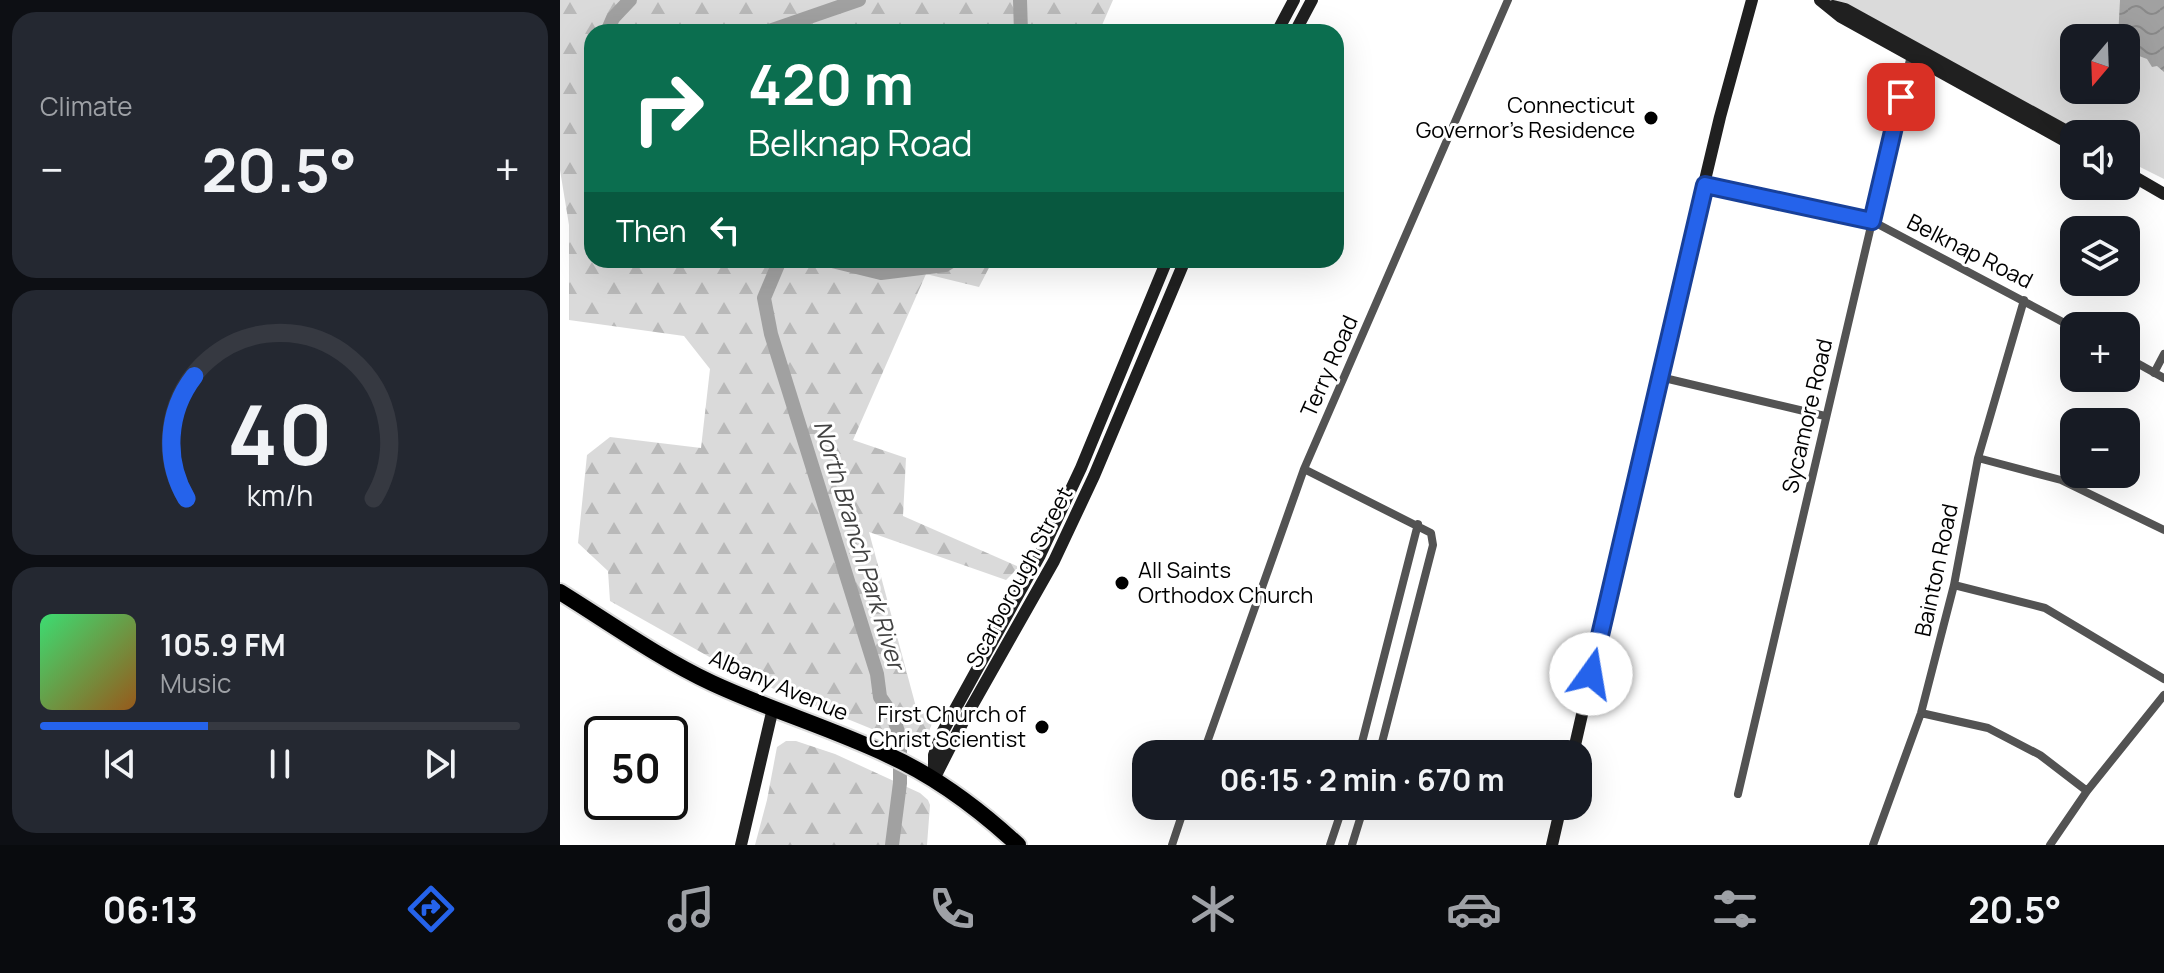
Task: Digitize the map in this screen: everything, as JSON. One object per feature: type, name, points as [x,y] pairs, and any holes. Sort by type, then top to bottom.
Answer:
[{"type":"highway","name":"Albany Avenue","points":[[560,592],[690,672],[913,767],[982,813],[1018,845]]},
{"type":"main road","points":[[1281,24],[1294,0]]},
{"type":"main road","points":[[1299,24],[1312,0]]},
{"type":"main road","points":[[1576,740],[1705,185],[1752,0]]},
{"type":"main road","points":[[1825,3],[1841,17],[2060,128]]},
{"type":"main road","points":[[1912,51],[2060,138]]},
{"type":"main road","points":[[2140,172],[2164,185]]},
{"type":"main road","points":[[2140,180],[2164,194]]},
{"type":"main road","name":"Scarborough Street","points":[[934,779],[934,755],[945,727],[1040,555],[1081,468],[1164,268]]},
{"type":"main road","name":"Scarborough Street","points":[[934,779],[1054,561],[1094,476],[1182,268]]},
{"type":"main road","points":[[1136,333],[1151,339]]},
{"type":"main road","points":[[1081,468],[1094,476]]},
{"type":"main road","points":[[1040,555],[1054,561]]},
{"type":"main road","points":[[741,845],[773,708]]},
{"type":"main road","points":[[1552,845],[1558,820]]},
{"type":"street","name":"Terry Road","points":[[1208,740],[1304,469],[1508,0]]},
{"type":"street","name":"Sycamore Road","points":[[1738,794],[1912,51]]},
{"type":"street","name":"Belknap Road","points":[[1705,185],[1872,221],[2060,320]]},
{"type":"street","name":"Bainton Road","points":[[1873,845],[1921,713],[1954,585],[1978,458],[2024,300]]},
{"type":"street","points":[[2154,373],[2164,354]]},
{"type":"street","points":[[2140,365],[2164,378]]},
{"type":"street","points":[[1660,377],[1825,416]]},
{"type":"street","points":[[1978,458],[2061,480],[2164,530]]},
{"type":"street","points":[[1304,469],[1431,533],[1433,545],[1383,740]]},
{"type":"street","points":[[1363,740],[1418,524]]},
{"type":"street","points":[[1954,585],[2045,608],[2164,679]]},
{"type":"street","points":[[2050,845],[2087,791],[2164,695]]},
{"type":"street","points":[[1921,713],[1988,728],[2040,755],[2087,791]]},
{"type":"street","points":[[1172,845],[1180,820]]},
{"type":"street","points":[[1330,845],[1338,820]]},
{"type":"street","points":[[1352,845],[1360,820]]},
{"type":"green space","points":[[560,0],[1113,0],[1102,24],[584,24],[584,268],[989,268],[979,287],[926,274],[853,440],[906,458],[903,516],[1019,567],[1006,580],[869,532],[916,707],[933,721],[924,744],[911,745],[745,677],[610,601],[608,571],[578,543],[587,455],[610,437],[701,448],[710,369],[684,336],[569,320],[569,225],[560,170]]},
{"type":"green space","points":[[1834,0],[2164,0],[2164,179],[2140,167],[2140,120],[2060,121]]},
{"type":"green space","points":[[786,741],[796,741],[835,754],[920,793],[930,805],[927,845],[755,845],[777,747]]},
{"type":"water","points":[[2120,0],[2164,0],[2164,72],[2140,56],[2140,24],[2119,24]]},
{"type":"waterway","name":"North Branch Park River","points":[[610,24],[630,0]]},
{"type":"waterway","name":"North Branch Park River","points":[[789,24],[859,0]]},
{"type":"waterway","name":"North Branch Park River","points":[[1020,0],[1021,24]]},
{"type":"waterway","name":"North Branch Park River","points":[[777,268],[764,298],[771,334],[877,674],[880,697],[893,716],[900,738],[900,783],[892,845]]},
{"type":"waterway","name":"North Branch Park River","points":[[861,268],[881,273],[921,268]]},
{"type":"place","name":"Connecticut Governor's Residence","points":[[1651,118]]},
{"type":"place","name":"All Saints Orthodox Church","points":[[1122,583]]},
{"type":"place","name":"First Church of Christ Scientist","points":[[1042,727]]},
{"type":"route","points":[[1591,674],[1705,185],[1872,221],[1901,97]]}]
